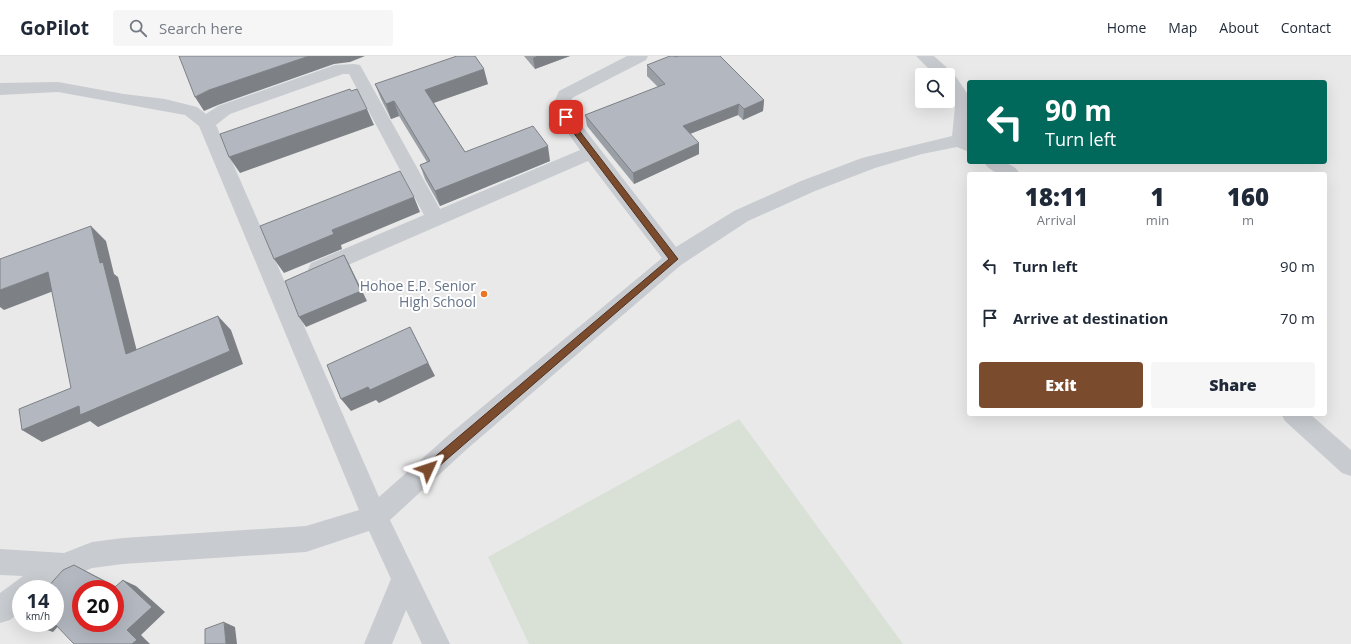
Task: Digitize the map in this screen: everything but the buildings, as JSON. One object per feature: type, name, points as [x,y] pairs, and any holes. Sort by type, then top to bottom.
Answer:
[{"type":"street","points":[[640,56],[565,95],[560,109],[571,126],[674,259]]},
{"type":"street","points":[[924,56],[937,68]]},
{"type":"street","points":[[206,123],[224,110],[341,69],[354,69],[436,219]]},
{"type":"street","points":[[0,89],[22,86],[58,87],[124,100],[165,105],[191,111],[206,123],[289,282],[375,517],[436,644]]},
{"type":"street","points":[[41,580],[64,566],[92,555],[123,551],[306,540],[375,517],[459,441],[674,259],[741,216],[808,186],[869,163],[922,148],[965,143],[964,104],[959,90],[955,86]]},
{"type":"street","points":[[289,282],[591,152]]},
{"type":"street","points":[[996,164],[1008,172]]},
{"type":"street","points":[[1294,416],[1351,466]]},
{"type":"street","points":[[0,562],[64,566]]},
{"type":"street","points":[[378,644],[405,578]]},
{"type":"street","points":[[0,610],[12,601]]},
{"type":"shaded area","name":"Hohoe E.P. Senior High School","points":[[0,56],[1351,56],[1351,644],[0,644]]},
{"type":"shaded area","points":[[739,419],[903,644],[529,644],[488,557]]},
{"type":"place","name":"Hohoe E.P. Senior High School","points":[[484,294]]},
{"type":"route","points":[[428,469],[674,259],[571,126],[566,117]]}]
